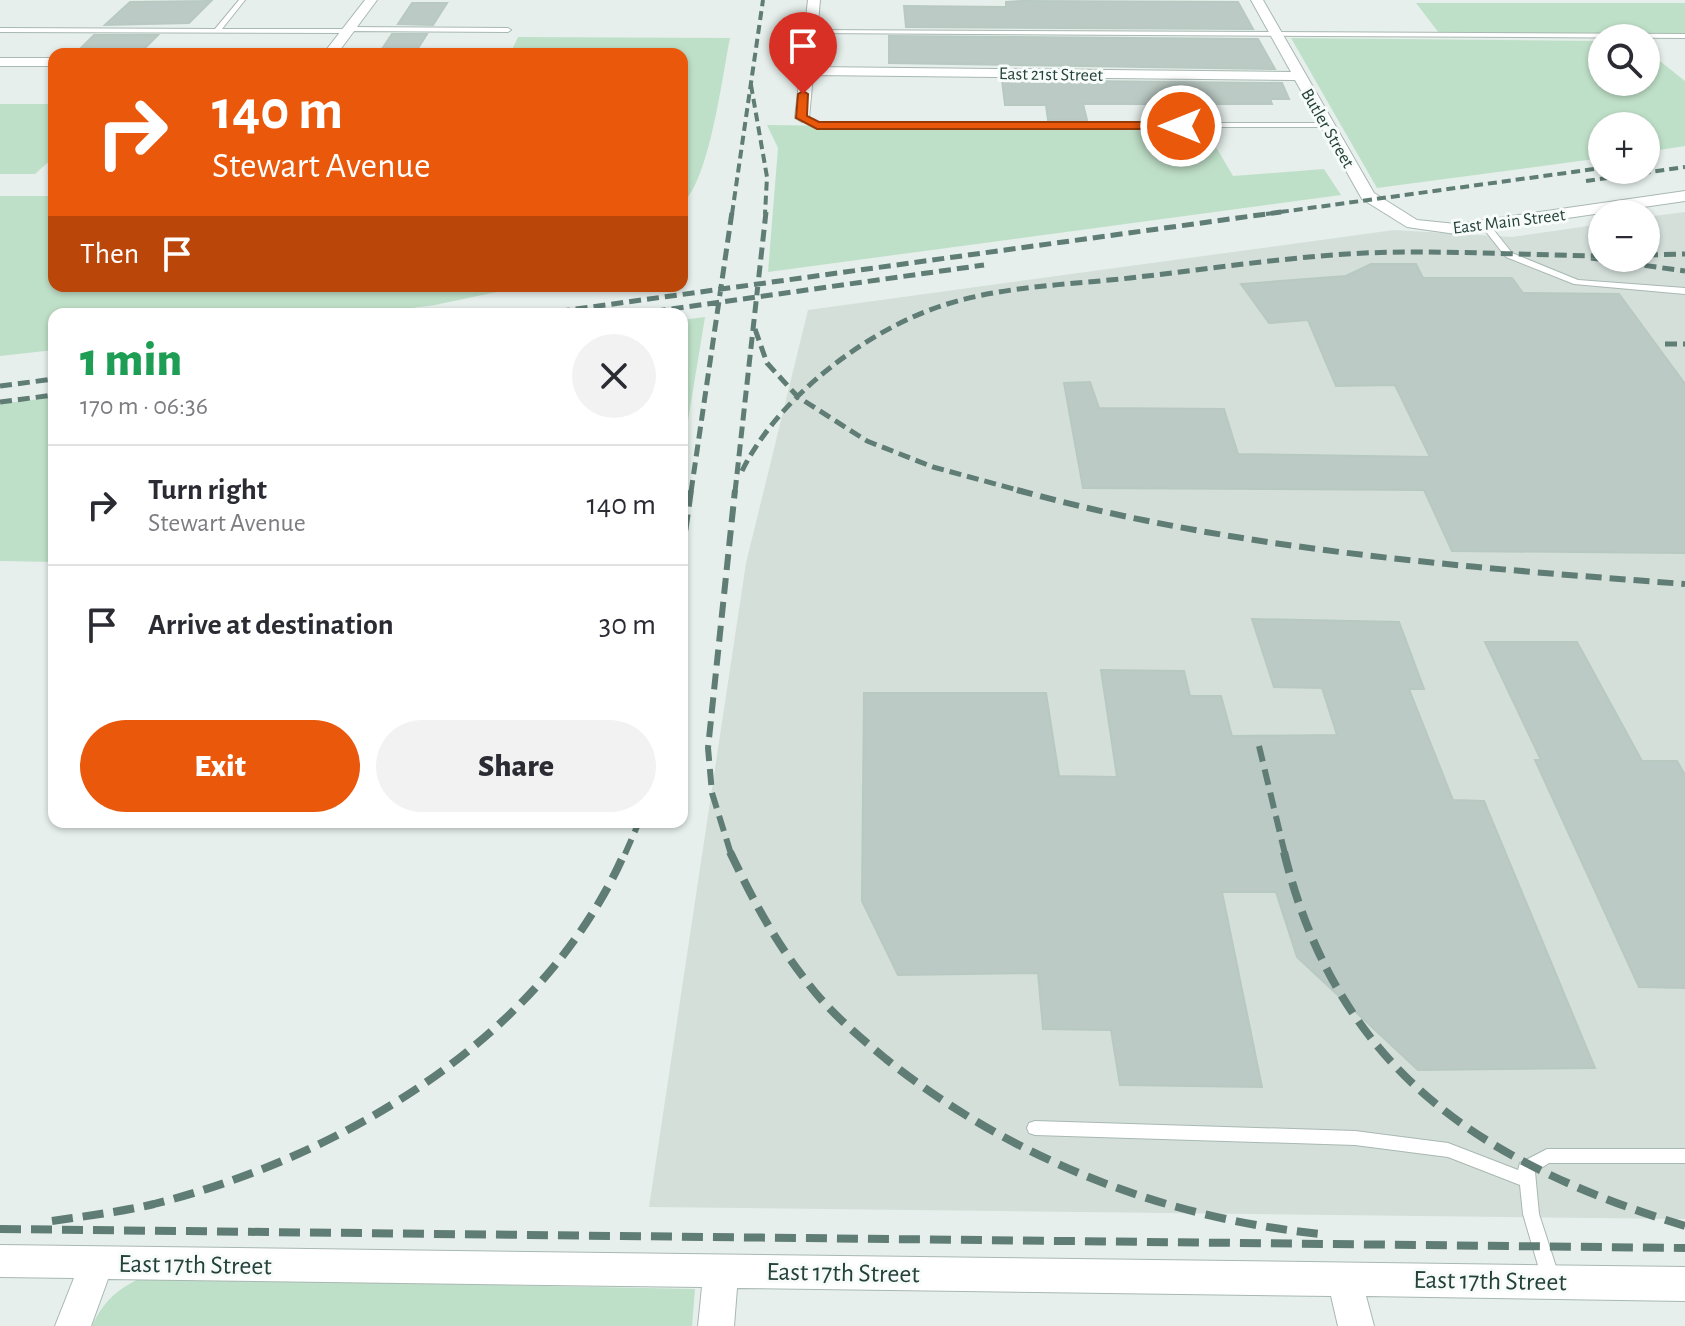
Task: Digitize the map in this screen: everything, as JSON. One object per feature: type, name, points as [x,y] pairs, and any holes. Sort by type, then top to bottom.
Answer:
[{"type":"street","points":[[334,48],[371,0]]},
{"type":"street","points":[[802,118],[804,71],[814,0]]},
{"type":"street","name":"Butler Street","points":[[1257,0],[1368,196],[1400,218],[1427,228]]},
{"type":"street","points":[[0,62],[48,62]]},
{"type":"street","name":"East 21st Street","points":[[804,71],[1298,76]]},
{"type":"street","name":"East Main Street","points":[[1427,228],[1442,230],[1486,226],[1685,196]]},
{"type":"street","name":"East 17th Street","points":[[0,1261],[1685,1284]]},
{"type":"street","points":[[73,1326],[97,1263]]},
{"type":"street","points":[[716,1326],[721,1271]]},
{"type":"street","points":[[1344,1278],[1356,1326]]},
{"type":"lane","points":[[217,31],[242,0]]},
{"type":"lane","points":[[0,30],[508,30]]},
{"type":"lane","points":[[810,31],[1685,36]]},
{"type":"lane","points":[[802,118],[817,125],[1327,125]]},
{"type":"lane","points":[[1486,226],[1509,255],[1577,282],[1685,291]]},
{"type":"lane","points":[[1035,1128],[1355,1138],[1448,1150],[1528,1181]]},
{"type":"lane","points":[[1552,1282],[1531,1214],[1526,1168],[1547,1156],[1685,1156]]},
{"type":"shaded area","points":[[1685,212],[1685,1219],[649,1207],[746,563],[808,310],[1394,230],[1512,237],[1588,226],[1588,272],[1660,272],[1660,215]]},
{"type":"green space","points":[[1416,3],[1685,3],[1685,34],[1660,34],[1660,24],[1588,24],[1588,34],[1439,33]]},
{"type":"green space","points":[[518,37],[730,38],[707,151],[688,196],[688,48],[513,48]]},
{"type":"green space","points":[[1291,38],[1588,41],[1588,96],[1660,96],[1660,61],[1685,81],[1685,146],[1660,150],[1660,112],[1588,112],[1588,160],[1377,188]]},
{"type":"green space","points":[[0,104],[48,104],[48,162],[35,174],[0,174]]},
{"type":"green space","points":[[767,125],[1206,130],[1233,176],[1324,169],[1341,195],[768,272],[778,148]]},
{"type":"green space","points":[[0,196],[48,196],[48,292],[497,292],[411,308],[48,308],[48,351],[0,356]]},
{"type":"green space","points":[[705,317],[688,420],[688,319]]},
{"type":"green space","points":[[48,398],[48,562],[0,561],[0,404]]},
{"type":"green space","points":[[141,1278],[695,1289],[692,1326],[92,1326],[112,1297]]},
{"type":"building","points":[[211,1],[189,23],[105,25],[130,2]]},
{"type":"building","points":[[1006,2],[1238,2],[1253,29],[906,27],[904,6],[1006,7]]},
{"type":"building","points":[[412,3],[447,3],[433,25],[398,24]]},
{"type":"building","points":[[392,34],[427,34],[418,48],[383,48]]},
{"type":"building","points":[[94,35],[158,35],[145,48],[81,48]]},
{"type":"building","points":[[889,36],[1258,39],[1275,69],[889,63]]},
{"type":"building","points":[[1002,80],[1282,83],[1289,99],[1270,99],[1272,104],[1083,104],[1087,120],[1048,120],[1046,105],[1005,105]]},
{"type":"building","points":[[1371,264],[1416,264],[1423,278],[1512,278],[1523,293],[1619,294],[1685,384],[1685,553],[1452,551],[1424,490],[1083,488],[1064,383],[1090,382],[1099,408],[1224,409],[1238,454],[1430,457],[1395,385],[1336,386],[1308,320],[1269,323],[1241,284],[1346,276]]},
{"type":"building","points":[[1252,619],[1399,622],[1424,689],[1409,689],[1453,800],[1484,801],[1595,1068],[1418,1070],[1297,957],[1276,892],[1222,892],[1262,1087],[1120,1085],[1111,1030],[1043,1029],[1038,973],[898,975],[862,901],[864,693],[1046,693],[1059,776],[1117,777],[1101,670],[1184,671],[1190,696],[1221,696],[1232,736],[1337,735],[1322,688],[1274,687]]},
{"type":"building","points":[[1485,642],[1577,642],[1642,761],[1677,761],[1685,775],[1685,988],[1639,987],[1535,760],[1541,760]]},
{"type":"railway","points":[[732,214],[763,0]]},
{"type":"railway","points":[[751,85],[767,177],[765,214]]},
{"type":"railway","points":[[1586,181],[1685,167]]},
{"type":"railway","points":[[1266,214],[1588,170]]},
{"type":"railway","points":[[721,289],[732,212]]},
{"type":"railway","points":[[758,284],[766,212]]},
{"type":"railway","points":[[758,284],[1281,212]]},
{"type":"railway","points":[[798,397],[852,351],[881,333],[938,307],[985,295],[1276,260],[1365,253],[1588,256]]},
{"type":"railway","points":[[1660,255],[1685,254]]},
{"type":"railway","points":[[757,297],[984,265]]},
{"type":"railway","points":[[1660,268],[1685,271]]},
{"type":"railway","points":[[721,289],[758,284]]},
{"type":"railway","points":[[757,297],[758,284]]},
{"type":"railway","points":[[584,308],[721,289]]},
{"type":"railway","points":[[719,302],[721,289]]},
{"type":"railway","points":[[719,302],[757,297]]},
{"type":"railway","points":[[735,492],[757,297]]},
{"type":"railway","points":[[679,308],[719,302]]},
{"type":"railway","points":[[691,492],[719,302]]},
{"type":"railway","points":[[755,329],[767,363],[798,397]]},
{"type":"railway","points":[[1665,344],[1685,344]]},
{"type":"railway","points":[[0,386],[48,380]]},
{"type":"railway","points":[[0,402],[48,396]]},
{"type":"railway","points":[[742,471],[757,444],[798,397]]},
{"type":"railway","points":[[798,397],[867,441],[933,467],[1025,492]]},
{"type":"railway","points":[[688,511],[691,490]]},
{"type":"railway","points":[[731,854],[712,793],[708,748],[735,490]]},
{"type":"railway","points":[[1017,490],[1099,511],[1265,542],[1433,563],[1685,584]]},
{"type":"railway","points":[[1259,746],[1285,854]]},
{"type":"railway","points":[[625,854],[636,828]]},
{"type":"railway","points":[[52,1221],[141,1207],[225,1183],[296,1155],[365,1120],[430,1079],[490,1032],[544,978],[589,918],[625,852]]},
{"type":"railway","points":[[1284,852],[1308,928],[1340,994],[1381,1050],[1428,1098],[1483,1138],[1544,1172],[1612,1201],[1685,1226]]},
{"type":"railway","points":[[731,854],[773,933],[813,989],[864,1041],[934,1095],[984,1126],[1091,1178],[1204,1214],[1321,1234]]},
{"type":"railway","points":[[0,1229],[1685,1248]]},
{"type":"route","points":[[803,94],[802,118],[817,125],[1181,126]]}]
